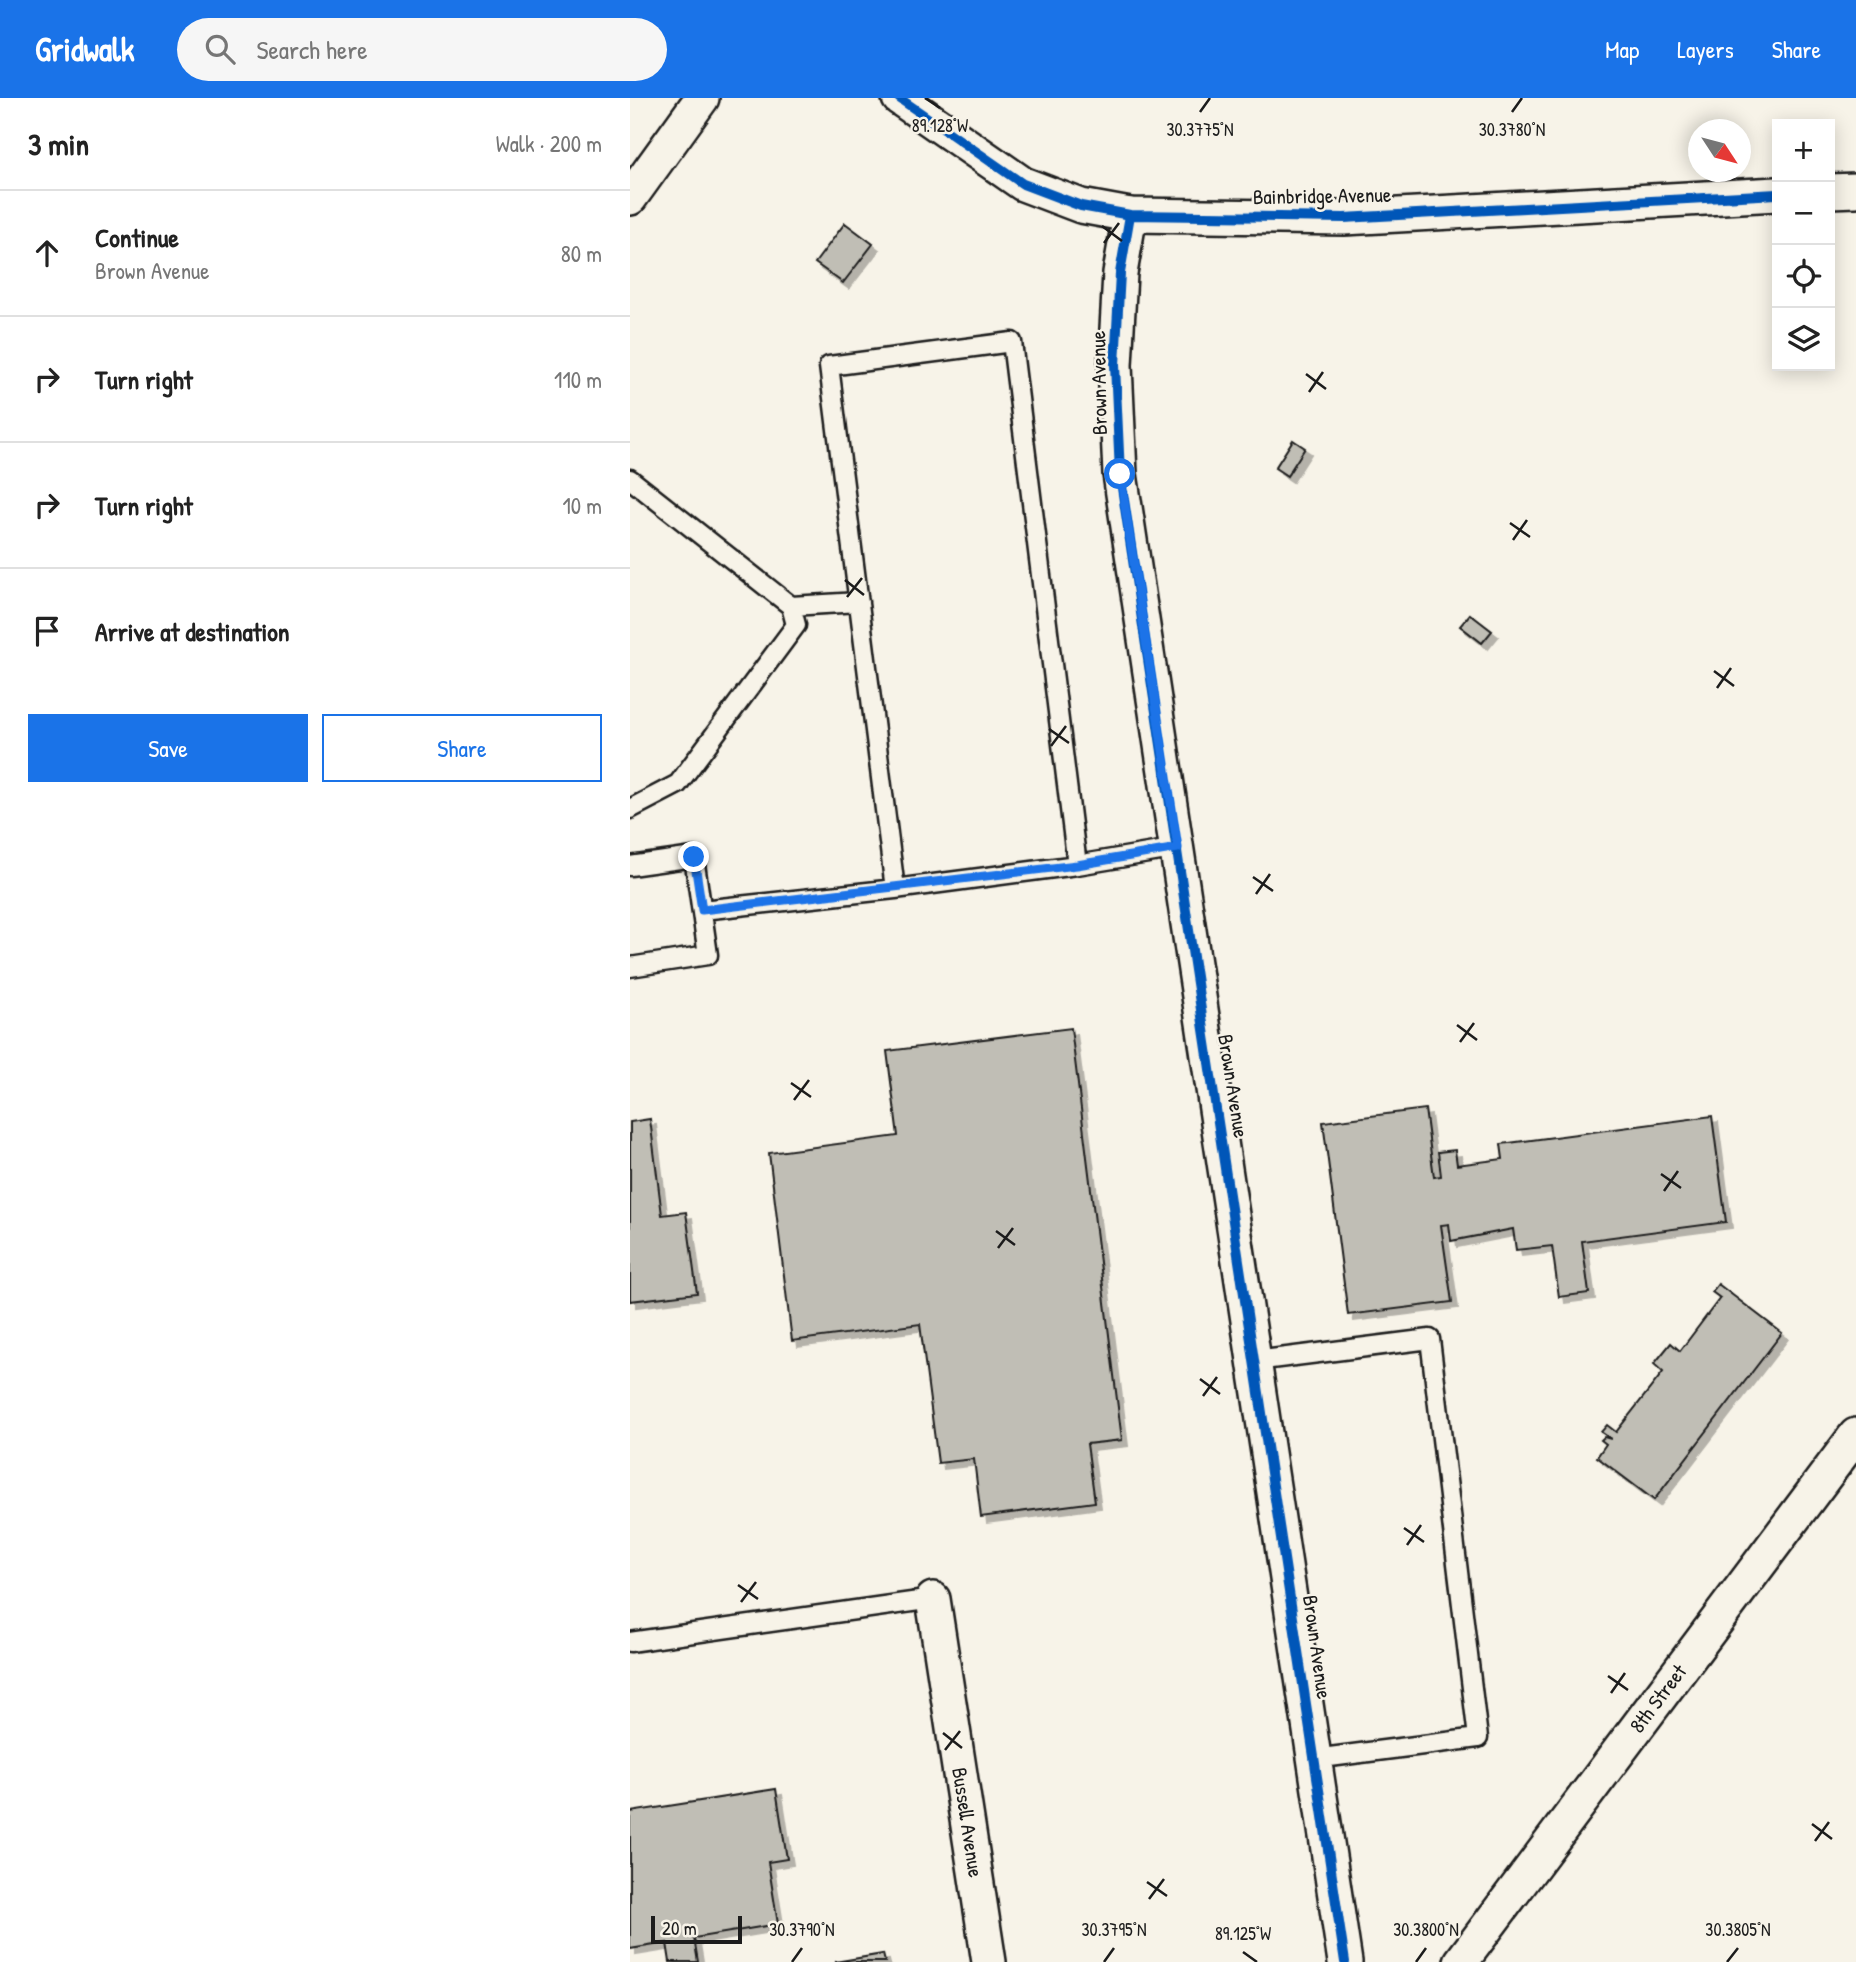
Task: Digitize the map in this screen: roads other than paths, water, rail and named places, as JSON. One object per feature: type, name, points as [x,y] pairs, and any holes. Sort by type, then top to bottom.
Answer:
[{"type":"street","points":[[630,198],[702,98]]},
{"type":"street","name":"Bainbridge Avenue","points":[[899,98],[1023,184],[1081,206],[1130,215],[1344,218],[1772,194]]},
{"type":"street","points":[[1835,191],[1856,190]]},
{"type":"street","name":"Brown Avenue","points":[[1130,215],[1121,273],[1115,365],[1120,474],[1345,1962]]},
{"type":"street","name":"8th Street","points":[[1461,1962],[1856,1435]]},
{"type":"street","name":"Bussell Avenue","points":[[933,1599],[989,1962]]},
{"type":"lane","points":[[895,889],[830,366],[1012,342],[1077,865]]},
{"type":"lane","points":[[630,479],[791,606],[796,625],[678,784],[630,809]]},
{"type":"lane","points":[[791,606],[859,602]]},
{"type":"lane","points":[[702,910],[895,889],[1077,865],[1178,848]]},
{"type":"lane","points":[[630,866],[694,857],[708,956],[630,967]]},
{"type":"lane","points":[[1255,1361],[1430,1339],[1478,1738],[1314,1759]]},
{"type":"lane","points":[[630,1642],[933,1599]]}]
